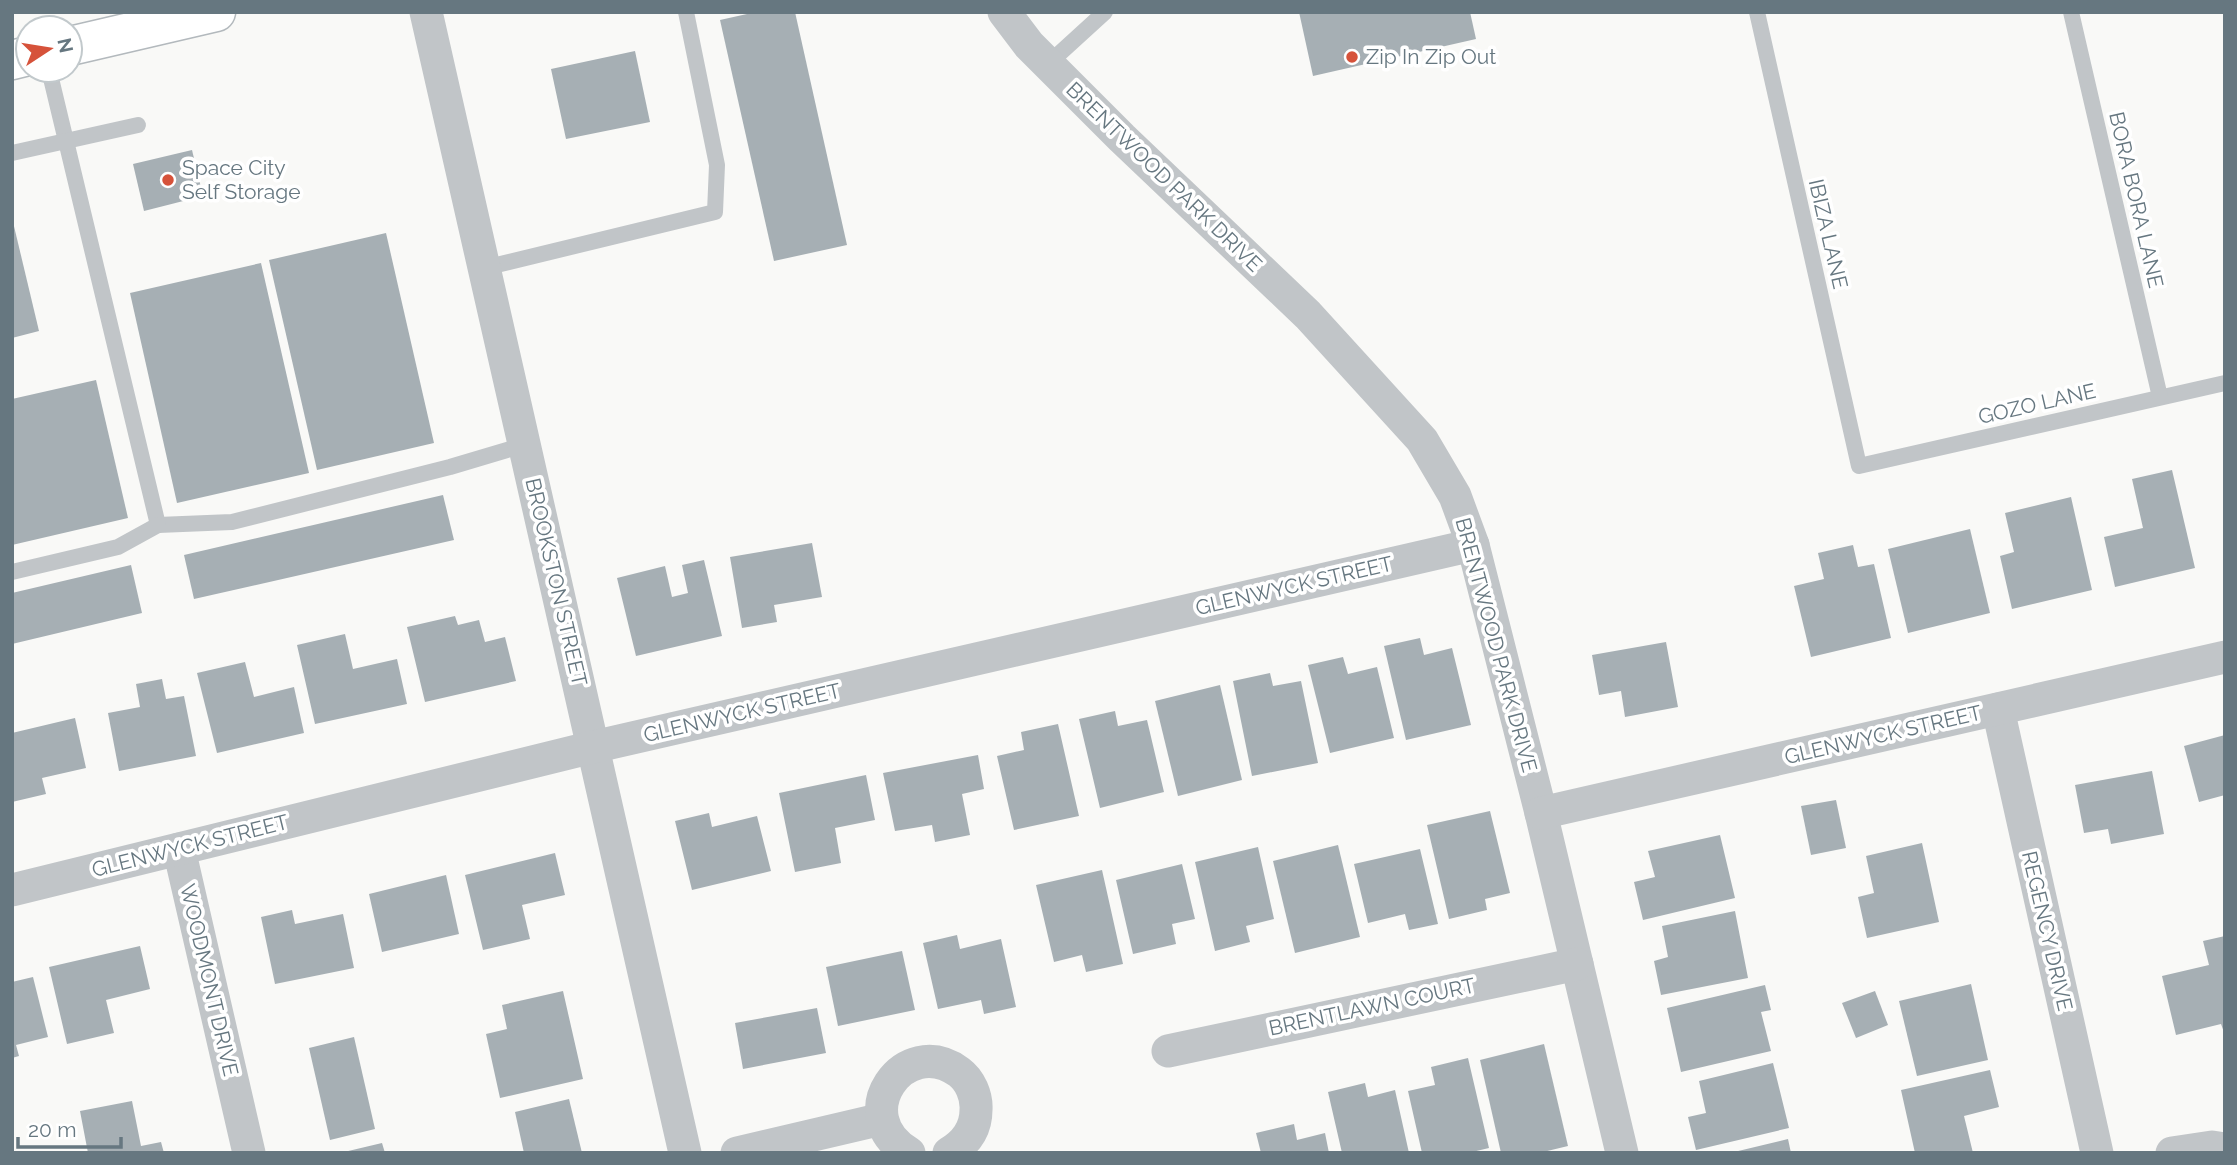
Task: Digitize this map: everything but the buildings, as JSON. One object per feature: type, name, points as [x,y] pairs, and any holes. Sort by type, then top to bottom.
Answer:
[{"type":"main road","points":[[84,43],[216,12]]},
{"type":"street","name":"BROOKSTON STREET","points":[[426,12],[685,1153]]},
{"type":"street","name":"BRENTWOOD PARK DRIVE","points":[[1004,12],[1029,45],[1308,316],[1422,440],[1455,496],[1473,545],[1541,813],[1622,1153]]},
{"type":"street","name":"GLENWYCK STREET","points":[[12,890],[593,747],[1473,545]]},
{"type":"street","name":"GLENWYCK STREET","points":[[1541,813],[2225,657]]},
{"type":"street","name":"REGENCY DRIVE","points":[[1998,709],[2097,1153]]},
{"type":"street","name":"WOODMONT DRIVE","points":[[178,849],[249,1153]]},
{"type":"street","name":"BRENTLAWN COURT","points":[[1168,1051],[1577,964]]},
{"type":"street","points":[[909,1153],[888,1134],[882,1119],[881,1103],[894,1076],[906,1067],[921,1062],[951,1066],[963,1075],[977,1102],[976,1119],[970,1134],[959,1147],[949,1153]]},
{"type":"street","points":[[737,1153],[882,1119]]},
{"type":"street","points":[[2172,1153],[2212,1147],[2225,1149]]},
{"type":"lane","points":[[484,268],[715,212],[717,165],[687,12]]},
{"type":"lane","points":[[1048,64],[1105,12]]},
{"type":"lane","name":"IBIZA LANE","points":[[1757,12],[1859,466]]},
{"type":"lane","name":"BORA BORA LANE","points":[[2071,12],[2160,397]]},
{"type":"lane","points":[[52,84],[158,525]]},
{"type":"lane","points":[[12,153],[138,125]]},
{"type":"lane","name":"GOZO LANE","points":[[1859,466],[2225,383]]},
{"type":"lane","points":[[12,572],[118,547],[158,525],[232,522],[450,467],[524,445]]},
{"type":"place","name":"Zip In Zip Out","points":[[1352,57]]},
{"type":"place","name":"Space City Self Storage","points":[[168,180]]}]
